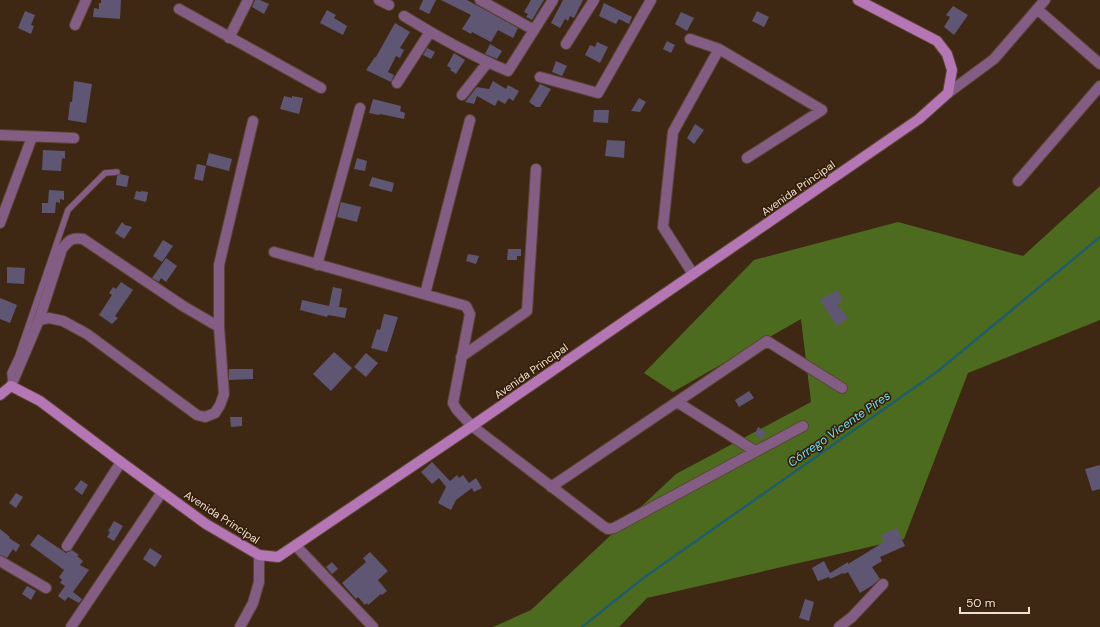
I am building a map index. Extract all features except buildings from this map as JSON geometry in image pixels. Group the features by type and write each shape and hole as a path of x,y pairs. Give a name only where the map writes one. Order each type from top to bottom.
{"street":[{"path":"75,25 86,0"},
{"path":"229,38 248,0"},
{"path":"379,0 389,5"},
{"path":"480,0 534,30"},
{"path":"404,16 430,32 508,71 552,0"},
{"path":"566,44 594,0"},
{"path":"540,77 598,93 650,0"},
{"path":"858,0 937,41 947,54 952,70 948,93"},
{"path":"948,93 994,59 1045,0"},
{"path":"179,9 320,88"},
{"path":"1037,10 1100,64"},
{"path":"397,83 430,32"},
{"path":"690,39 719,49 822,110 747,158"},
{"path":"694,274 663,227 673,132 719,49"},
{"path":"462,95 488,62"},
{"path":"1018,181 1100,86"},
{"name":"Avenida Principal","path":"11,386 40,401 120,462 206,524 259,555 278,557 472,426 919,119 948,93"},
{"path":"317,265 360,108"},
{"path":"425,294 470,120"},
{"path":"39,320 49,318 63,321 87,334 197,415 205,417 215,413 220,406 224,394 219,327 219,265 253,122"},
{"path":"0,136 74,138"},
{"path":"0,223 32,137"},
{"path":"461,358 527,311 536,169"},
{"path":"0,395 11,386 39,320 62,249 67,242 76,238 84,239 182,306 219,327"},
{"path":"274,252 466,306 470,314 453,403 456,410 472,426 608,529 614,528 804,426"},
{"path":"551,487 767,341 842,388"},
{"path":"677,402 755,451"},
{"path":"67,546 120,462"},
{"path":"71,627 162,492"},
{"path":"296,546 373,627"},
{"path":"240,627 253,603 259,582 259,555"},
{"path":"0,561 46,588"},
{"path":"840,627 852,617 883,584"}],"lane":[{"path":"11,386 10,373 18,356 68,210 105,173 117,172"}],"green space":[{"path":"1100,186 1100,320 968,373 904,539 647,598 619,627 493,627 531,610 676,474 811,402 801,319 673,392 644,373 754,260 898,222 1023,256"}],"waterway":[{"name":"Córrego Vicente Pires","path":"582,627 642,579 938,371 1100,237"}]}
